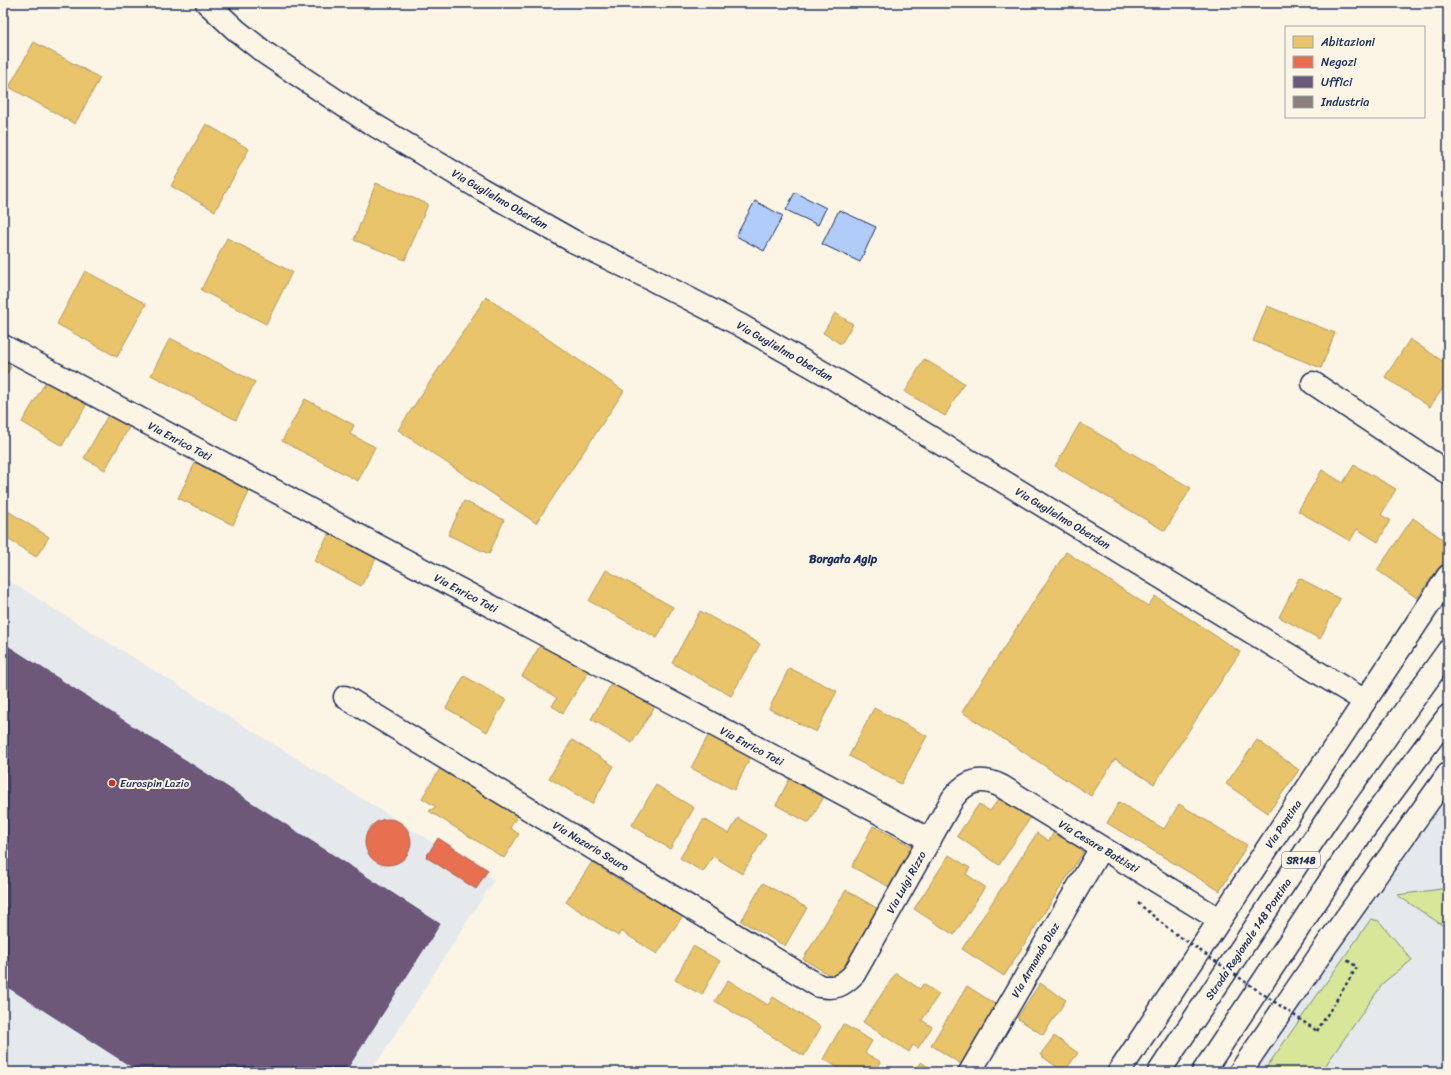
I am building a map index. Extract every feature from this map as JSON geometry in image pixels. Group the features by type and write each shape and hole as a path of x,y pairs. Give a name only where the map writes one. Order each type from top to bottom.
{"main road":[{"name":"Via Guglielmo Oberdan","path":"207,3 236,30 265,53 361,117 481,189 573,241 740,325 836,380 1365,701"},
{"name":"Via Enrico Toti","path":"3,346 930,840"},
{"path":"1313,383 1448,474"},
{"name":"Via Pontina","path":"1118,1072 1448,576"},
{"name":"Strada Regionale 148 Pontina","path":"1159,1072 1328,818 1448,651"},
{"name":"Via Nazario Sauro","path":"345,697 819,986 839,986"},
{"name":"SR148","path":"1203,1072 1363,831 1448,716"},
{"path":"1240,1072 1326,946 1448,774"},
{"name":"Via Luigi Rizzo","path":"839,986 847,982 857,970 958,791 965,784 975,781"},
{"name":"Via Cesare Battisti","path":"975,781 984,781 1001,786 1220,920"},
{"name":"Via Armando Diaz","path":"970,1072 1101,848"}],"path":[{"path":"1138,902 1170,930 1317,1031 1357,967"}],"shaded area":[{"name":"Eurospin Lazio","path":"3,577 494,880 371,1072 3,1072"},
{"path":"1448,751 1448,1072 1227,1072"}],"green space":[{"path":"1448,888 1448,929 1397,895"},
{"path":"1371,919 1379,921 1412,960 1384,982 1321,1072 1263,1072"}],"building: Abitazioni":[{"path":"34,42 100,78 75,124 9,87"},
{"path":"206,124 249,149 215,211 171,186"},
{"path":"376,183 428,204 405,260 354,240"},
{"path":"227,238 292,272 266,324 201,290"},
{"path":"85,271 146,304 117,357 57,324"},
{"path":"486,297 624,391 536,523 398,430"},
{"path":"1267,306 1335,333 1321,368 1253,341"},
{"path":"835,313 853,324 841,344 823,333"},
{"path":"170,338 255,382 236,420 151,375"},
{"path":"1410,339 1448,365 1448,381 1430,407 1385,377"},
{"path":"924,359 964,383 945,416 905,392"},
{"path":"3,363 11,367 3,380"},
{"path":"48,378 88,402 62,446 22,422"},
{"path":"305,399 354,425 350,434 375,447 358,481 282,441"},
{"path":"111,410 132,422 105,470 84,458"},
{"path":"1080,423 1191,488 1165,531 1055,466"},
{"path":"198,457 253,484 233,525 178,498"},
{"path":"1354,465 1396,489 1381,515 1390,520 1378,542 1357,529 1350,541 1298,511 1322,470 1343,483"},
{"path":"464,501 504,520 489,554 448,535"},
{"path":"3,508 49,537 36,557 3,536"},
{"path":"1413,518 1448,543 1448,555 1417,598 1377,570"},
{"path":"331,530 378,555 361,586 314,561"},
{"path":"1066,552 1148,606 1155,596 1240,652 1154,784 1115,759 1091,796 962,712"},
{"path":"606,570 673,607 657,638 589,601"},
{"path":"1299,578 1340,599 1320,639 1279,617"},
{"path":"700,611 760,644 731,696 672,663"},
{"path":"542,642 589,671 563,713 552,706 557,698 522,676"},
{"path":"789,668 837,691 816,732 769,709"},
{"path":"464,676 506,700 487,732 446,708"},
{"path":"613,681 655,706 632,743 591,719"},
{"path":"874,708 927,736 901,784 849,756"},
{"path":"709,734 751,756 734,790 691,768"},
{"path":"572,740 614,766 592,804 549,778"},
{"path":"1257,740 1299,770 1268,813 1226,784"},
{"path":"441,767 518,815 510,828 519,834 504,858 429,811 436,807 422,798"},
{"path":"791,776 825,795 809,823 776,805"},
{"path":"656,785 694,808 670,849 632,825"},
{"path":"1001,796 1031,817 999,865 957,836 979,804 990,811"},
{"path":"1119,802 1164,829 1179,804 1247,845 1220,891 1107,823"},
{"path":"738,818 766,835 742,874 713,856 703,872 680,858 704,819 729,834"},
{"path":"873,826 916,848 895,890 852,867"},
{"path":"1055,830 1085,849 1004,976 962,949 1037,833 1049,841"},
{"path":"949,855 970,868 966,874 985,887 954,935 914,909"},
{"path":"592,862 638,892 641,886 684,914 657,954 621,931 618,936 566,902"},
{"path":"763,883 807,908 785,946 741,921"},
{"path":"846,890 880,910 841,982 803,959"},
{"path":"693,946 720,961 702,995 675,980"},
{"path":"896,973 920,989 923,984 939,994 922,1020 932,1027 918,1048 913,1045 909,1052 863,1022"},
{"path":"728,980 768,1005 773,997 821,1027 804,1056 715,1001"},
{"path":"1040,983 1066,1000 1043,1035 1017,1018"},
{"path":"967,986 1000,1007 964,1066 931,1045"},
{"path":"843,1024 872,1041 865,1053 881,1062 875,1072 846,1072 823,1059"},
{"path":"1054,1036 1078,1053 1064,1072 1040,1055"},
{"path":"921,1062 936,1072 915,1072"}],"building: Negozi":[{"path":"388,819 401,823 407,829 411,842 407,855 401,861 388,865 375,861 369,855 365,842 369,829 375,823"},
{"path":"438,838 488,870 476,889 426,857"}],"building: Uffici":[{"name":"Eurospin Lazio","path":"3,643 440,924 345,1072 140,1072 3,984"}],"building: Industria":[{"path":"1448,1062 1448,1072 1442,1072"}],"building: Altro":[{"path":"795,192 826,208 818,225 786,210"},
{"path":"755,201 783,216 764,251 736,236"},
{"path":"839,210 876,227 860,262 822,244"}],"place":[{"name":"Eurospin Lazio","path":"112,783"}],"district":[{"name":"Borgata Agip","path":"843,559"}]}
